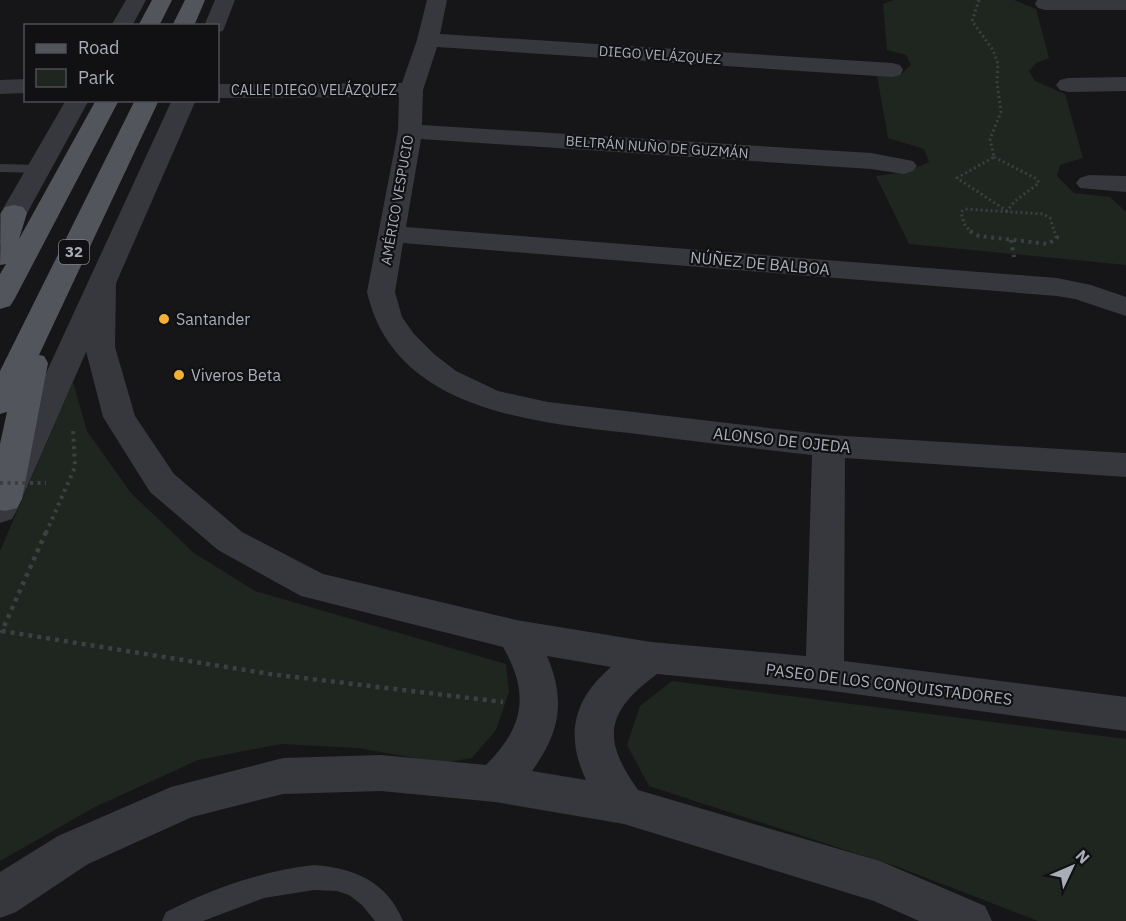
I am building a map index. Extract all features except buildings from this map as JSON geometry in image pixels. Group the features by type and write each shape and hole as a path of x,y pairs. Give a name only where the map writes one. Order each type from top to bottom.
{"main road":[{"path":"149,24 162,0"},
{"path":"184,24 195,0"},
{"name":"32","path":"0,300 107,102"},
{"name":"32","path":"0,403 43,319 146,102"},
{"path":"0,257 14,213"},
{"path":"2,498 43,319"}],"street":[{"path":"122,24 136,0"},
{"path":"216,24 225,0"},
{"name":"AMÉRICO VESPUCIO","path":"437,0 428,40 411,90 410,130 381,292 387,317 403,341 445,378"},
{"path":"1045,4 1126,3"},
{"name":"DIEGO VELÁZQUEZ","path":"428,40 892,70"},
{"path":"1068,85 1126,84"},
{"path":"0,87 24,86"},
{"name":"CALLE DIEGO VELÁZQUEZ","path":"219,91 411,90"},
{"path":"0,237 77,102"},
{"path":"2,498 183,102"},
{"name":"BELTRÁN NUÑO DE GUZMÁN","path":"410,130 859,160 904,166"},
{"path":"1089,183 1126,184"},
{"name":"NÚÑEZ DE BALBOA","path":"390,234 1057,287 1081,291 1126,307"},
{"name":"PASEO DE LOS CONQUISTADORES","path":"102,282 100,347 119,417 162,483 230,541 314,586 516,634 651,658 825,674 1126,714"},
{"name":"ALONSO DE OJEDA","path":"445,378 489,399 548,413 829,447 1126,465"},
{"path":"825,674 829,447"},
{"path":"495,784 512,768 528,747 536,728 540,707 536,668 516,634"},
{"path":"624,805 601,768 595,744 595,720 603,699 618,682 651,658"},
{"path":"0,897 73,850 186,800 283,776 381,773 495,784 624,805 880,882 969,921"},
{"path":"880,882 917,921"}],"lane":[{"path":"0,168 39,169"},
{"path":"189,918 269,884 302,878 332,879 355,884 380,905 390,921"}],"path":[{"path":"979,0 972,21 977,32 989,44 998,62 997,84 1003,115 990,139 994,157"},
{"path":"994,157 1037,179 1039,183 1015,201 1007,211"},
{"path":"994,157 957,178 1007,211 1043,214 1050,218 1057,238 1048,244 1011,240 979,236 964,227 962,212 965,209 1007,211"},
{"path":"72,422 75,467 2,631 270,674 439,692 540,707"},
{"path":"2,498 46,483"}],"green space":[{"path":"894,0 1014,0 1036,9 1049,58 1036,63 1029,71 1035,81 1065,94 1083,158 1060,165 1057,176 1074,193 1110,197 1126,212 1126,265 909,244 876,176 907,172 929,162 924,149 888,138 877,76 902,73 911,65 906,55 887,50 883,4"},
{"path":"73,382 87,431 131,493 194,553 255,591 506,664 509,692 496,730 472,758 443,763 358,748 281,744 198,760 95,807 0,861 0,551"},
{"path":"672,681 1126,739 1126,921 1038,921 898,867 649,786 627,745 640,706"}],"place":[{"name":"Santander","path":"164,319"},
{"name":"Viveros Beta","path":"179,375"}]}
